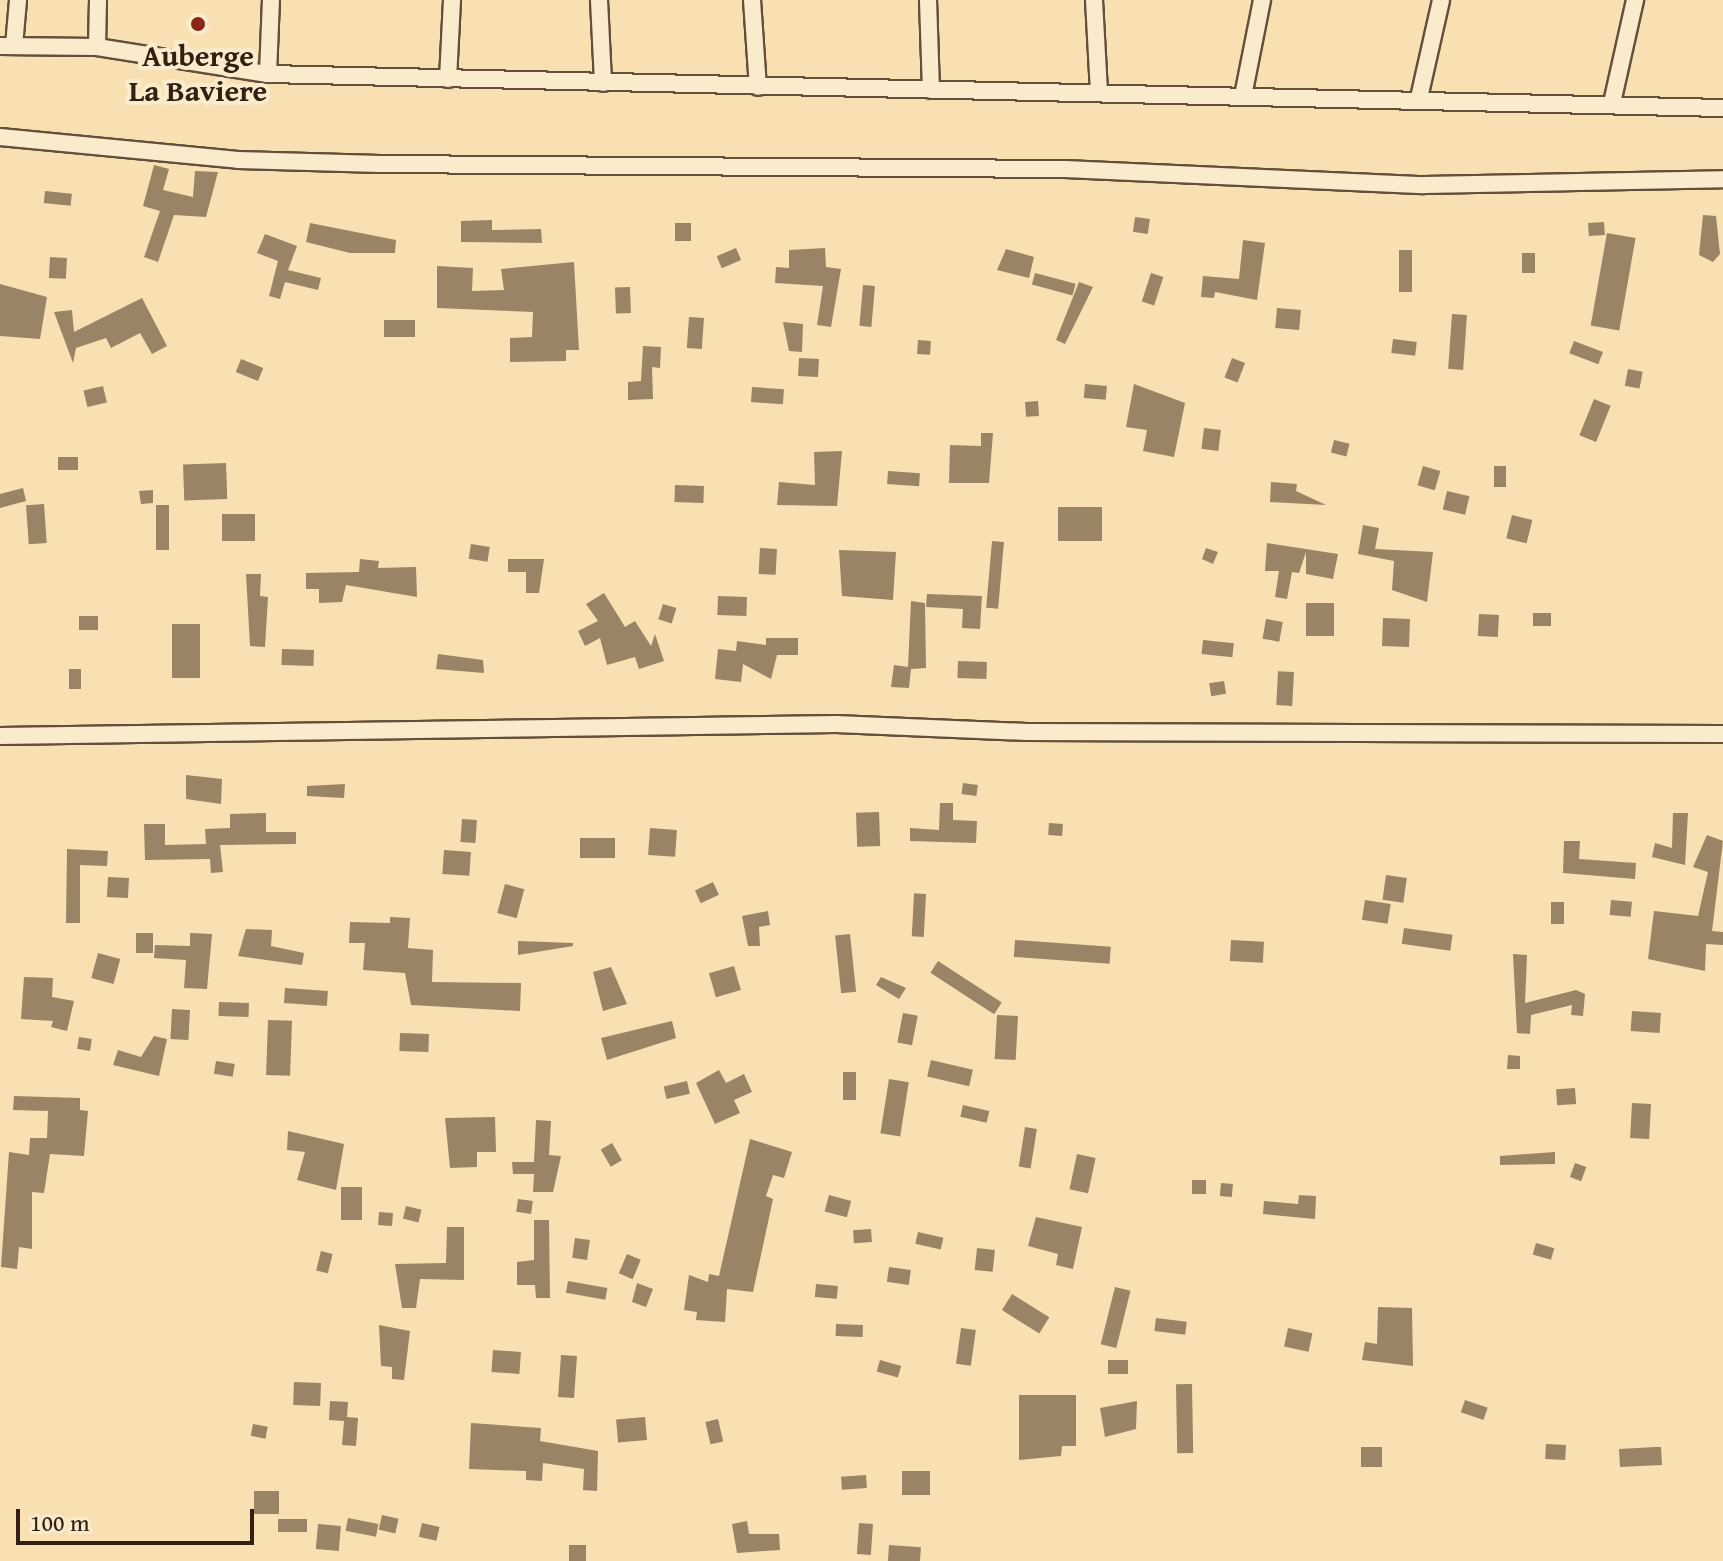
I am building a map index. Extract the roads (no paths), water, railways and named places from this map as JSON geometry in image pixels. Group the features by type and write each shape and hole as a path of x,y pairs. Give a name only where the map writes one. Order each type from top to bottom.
{"street":[{"path":"18,0 7,46 97,47 268,74 758,87 1419,98 1723,108"},
{"path":"97,47 98,0"},
{"path":"268,74 271,0"},
{"path":"448,79 452,0"},
{"path":"599,0 603,83"},
{"path":"752,0 758,87"},
{"path":"928,0 931,90"},
{"path":"1094,0 1099,93"},
{"path":"1243,96 1262,0"},
{"path":"1419,98 1441,0"},
{"path":"1612,103 1635,0"},
{"path":"0,137 238,160 380,164 1065,169 1484,186 1723,179"},
{"path":"0,736 836,724 1027,732 1723,734"}],"place":[{"name":"Auberge La Baviere","path":"198,24"}]}
